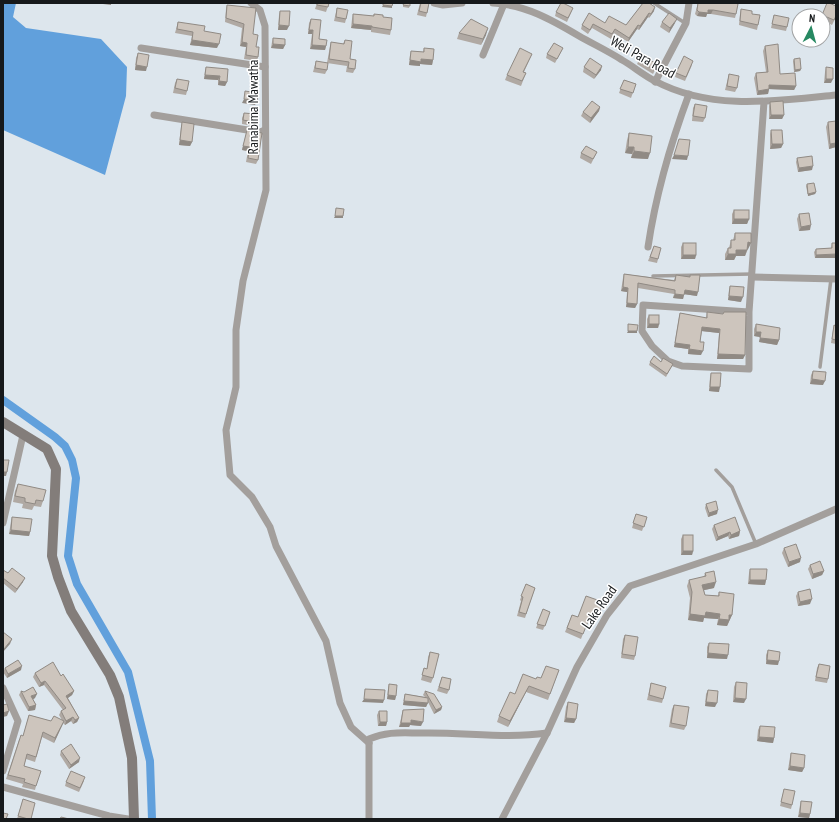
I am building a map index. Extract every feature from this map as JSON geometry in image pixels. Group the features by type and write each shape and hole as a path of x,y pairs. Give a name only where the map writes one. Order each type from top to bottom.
{"main road":[{"path":"3,422 47,449 56,469 52,556 71,611 110,675 119,697 132,758 134,819"}],"street":[{"path":"244,3 254,3"},
{"name":"Ranabima Mawatha","path":"254,3 264,18 266,190 243,281 236,330 236,387 226,430 230,475 252,497 270,527 276,546 326,641 340,703 352,727 369,743"},
{"path":"434,3 443,5 462,3"},
{"name":"Weli Para Road","path":"493,3 521,7 550,18 622,60 655,82 689,94 730,102 764,102 836,95"},
{"path":"655,82 686,23 690,3"},
{"path":"483,55 504,4"},
{"path":"141,48 265,67"},
{"path":"648,246 654,206 670,147 689,94"},
{"path":"749,312 643,305 642,331 652,346 668,361 682,366 749,369 749,312 764,102"},
{"path":"154,115 260,132 265,130"},
{"path":"752,276 834,279"},
{"path":"3,523 5,506 23,435"},
{"name":"Lake Road","path":"502,819 547,733 577,667 607,615 630,586 756,544 836,509"},
{"path":"3,688 18,721 3,771"},
{"path":"369,819 368,739 384,733 451,732 521,737 547,733"},
{"path":"3,787 109,816 128,819"}],"lane":[{"path":"654,3 686,23"},
{"path":"653,276 752,276"},
{"path":"820,367 834,279"},
{"path":"716,470 732,487 756,544"}],"water":[{"path":"3,3 16,3 13,17 26,28 101,39 127,67 126,96 105,175 3,130"}],"building":[{"path":"317,3 329,3 328,7 317,5"},
{"path":"383,3 393,3 392,6 383,5"},
{"path":"404,3 410,3 410,6 403,5"},
{"path":"421,3 429,3 427,13 419,11"},
{"path":"561,3 573,8 568,18 556,12"},
{"path":"643,3 649,3 655,7 640,26 638,25 629,38 615,29 612,34 593,24 590,30 582,25 589,13 605,23 609,16 626,25"},
{"path":"698,3 738,4 736,14 713,10 708,10 708,13 699,12 697,10"},
{"path":"827,3 836,6 836,16 834,20 831,19 831,8 825,8"},
{"path":"227,5 256,8 253,34 258,35 256,47 259,47 258,57 246,55 247,43 242,42 244,24 226,18"},
{"path":"337,8 348,10 346,19 336,17"},
{"path":"741,9 752,11 752,14 760,15 758,25 740,21"},
{"path":"280,11 290,11 289,26 279,25"},
{"path":"669,13 677,19 670,28 662,22"},
{"path":"353,14 374,16 374,14 392,18 391,30 353,24"},
{"path":"774,15 789,18 787,27 772,24"},
{"path":"311,19 321,20 319,39 327,40 326,46 312,45 313,30 309,30"},
{"path":"471,19 488,28 483,39 459,33"},
{"path":"178,22 205,26 204,31 221,34 219,44 192,40 193,32 177,29"},
{"path":"273,38 285,39 285,45 273,44"},
{"path":"345,40 352,41 350,59 356,60 355,69 348,68 349,62 329,59 331,42 344,44"},
{"path":"554,43 563,48 557,59 547,54"},
{"path":"778,44 780,74 795,73 796,86 769,85 769,89 758,91 756,73 768,72 765,46"},
{"path":"424,48 434,49 433,60 421,59 421,62 410,60 411,51 424,52"},
{"path":"520,48 532,54 523,72 526,73 522,81 507,75"},
{"path":"138,53 149,55 147,67 136,65"},
{"path":"641,55 657,64 654,70 639,60"},
{"path":"684,56 693,61 686,77 676,73"},
{"path":"590,58 602,66 596,75 584,67"},
{"path":"800,58 801,69 795,70 794,59"},
{"path":"316,61 328,63 327,70 315,68"},
{"path":"206,67 228,69 227,82 219,81 220,76 205,75"},
{"path":"826,67 833,68 833,79 826,79"},
{"path":"729,74 739,76 737,88 727,86"},
{"path":"177,79 189,81 187,91 175,88"},
{"path":"624,80 636,84 633,93 620,89"},
{"path":"245,91 258,93 257,101 244,99"},
{"path":"592,101 600,107 591,118 583,112"},
{"path":"783,101 784,115 771,115 770,102"},
{"path":"695,104 707,106 705,118 693,116"},
{"path":"244,113 255,114 254,122 243,120"},
{"path":"836,121 836,143 830,144 828,122"},
{"path":"182,122 194,124 192,142 180,140"},
{"path":"247,130 262,133 258,160 248,158 250,147 243,146"},
{"path":"771,130 782,130 783,144 772,144"},
{"path":"629,133 652,136 650,153 634,151 634,147 628,147"},
{"path":"679,139 690,140 688,156 674,155"},
{"path":"586,146 597,152 593,159 581,153"},
{"path":"812,156 813,166 799,168 797,158"},
{"path":"814,183 816,192 808,194 807,184"},
{"path":"336,208 344,209 343,216 335,216"},
{"path":"734,210 749,210 749,219 734,219"},
{"path":"809,213 811,225 801,227 799,214"},
{"path":"735,233 751,233 751,243 748,242 747,250 736,250 736,254 728,254 728,248 731,248 731,240 735,240"},
{"path":"683,243 696,243 696,255 683,255"},
{"path":"832,243 836,243 836,254 816,255 816,249 832,248"},
{"path":"654,246 661,248 658,259 650,257"},
{"path":"624,274 675,281 676,275 690,277 690,275 700,275 698,292 685,290 684,295 675,294 675,290 638,283 637,304 627,303 628,288 623,287"},
{"path":"730,286 744,287 743,297 729,296"},
{"path":"707,312 723,314 724,312 746,312 745,355 718,354 720,329 702,327 700,342 704,342 703,351 689,349 690,345 675,343 680,313 707,318"},
{"path":"649,315 659,315 659,324 649,324"},
{"path":"628,324 638,325 637,331 628,331"},
{"path":"756,324 780,328 779,340 760,338 761,332 756,332"},
{"path":"834,325 836,326 836,340 832,339"},
{"path":"654,356 661,362 663,358 673,364 667,374 650,362"},
{"path":"813,371 826,372 825,381 812,379"},
{"path":"711,373 721,373 720,387 710,387"},
{"path":"3,460 9,460 7,472 3,472"},
{"path":"18,484 46,490 43,501 36,500 35,504 25,502 25,498 15,496"},
{"path":"716,501 718,510 709,513 706,504"},
{"path":"636,514 647,517 644,527 633,523"},
{"path":"12,517 32,519 30,532 11,530"},
{"path":"735,517 740,531 731,535 730,532 718,537 714,525"},
{"path":"683,535 693,535 693,551 683,551"},
{"path":"796,544 801,558 789,562 784,548"},
{"path":"820,561 824,571 813,574 810,565"},
{"path":"12,568 25,578 17,589 3,578 3,570 8,573"},
{"path":"750,569 767,569 766,580 750,580"},
{"path":"714,571 716,582 702,585 705,595 719,596 719,592 734,594 732,615 729,615 729,620 719,619 720,614 706,612 705,616 690,614 692,592 689,580 706,576 705,573"},
{"path":"526,584 535,588 526,614 519,612 523,597 521,596"},
{"path":"810,589 812,599 800,602 798,592"},
{"path":"586,596 603,602 598,616 591,614 583,634 567,628 572,615 578,617"},
{"path":"543,609 550,612 545,626 537,624"},
{"path":"3,632 12,639 4,649 3,649"},
{"path":"625,635 638,637 635,656 622,654"},
{"path":"709,643 729,644 728,655 708,653"},
{"path":"768,650 780,652 779,661 767,660"},
{"path":"430,652 439,654 433,678 422,675 424,668 427,669"},
{"path":"18,660 22,666 8,674 5,668"},
{"path":"53,662 61,676 63,674 74,691 66,696 79,718 75,720 73,717 66,721 61,711 66,708 45,681 41,683 35,673"},
{"path":"819,664 830,666 828,679 816,677"},
{"path":"546,666 559,670 550,694 529,686 510,721 499,716 510,692 515,694 523,674 536,679 537,677 541,678"},
{"path":"442,677 451,679 449,690 439,687"},
{"path":"736,682 747,683 746,699 735,698"},
{"path":"651,683 666,687 663,699 649,695"},
{"path":"389,684 397,685 396,696 388,695"},
{"path":"33,687 37,694 31,696 36,705 29,707 21,691 24,692"},
{"path":"365,689 385,690 384,700 364,699"},
{"path":"708,690 718,691 717,703 706,702"},
{"path":"425,691 434,694 442,707 436,710"},
{"path":"405,694 428,698 428,703 404,701"},
{"path":"568,702 578,704 576,719 566,718"},
{"path":"7,704 9,711 3,713 3,705"},
{"path":"674,705 689,707 686,726 671,723"},
{"path":"424,709 423,722 411,720 411,723 401,723 403,710"},
{"path":"379,711 387,711 387,722 380,722"},
{"path":"29,715 51,721 54,716 64,721 55,738 43,732 36,757 27,754 24,766 41,771 36,786 24,782 25,779 8,775 21,735 23,736"},
{"path":"760,726 775,727 774,738 759,737"},
{"path":"71,744 80,758 71,765 61,751"},
{"path":"791,753 805,755 804,768 790,766"},
{"path":"71,771 85,777 80,788 66,782"},
{"path":"784,789 795,791 792,805 781,802"},
{"path":"23,799 35,803 31,819 18,816"},
{"path":"801,801 812,802 810,814 800,813"},
{"path":"3,813 8,814 6,819 3,819"}],"waterway":[{"path":"3,400 55,437 65,446 72,460 76,478 68,556 77,584 128,672 150,761 152,819"}]}
